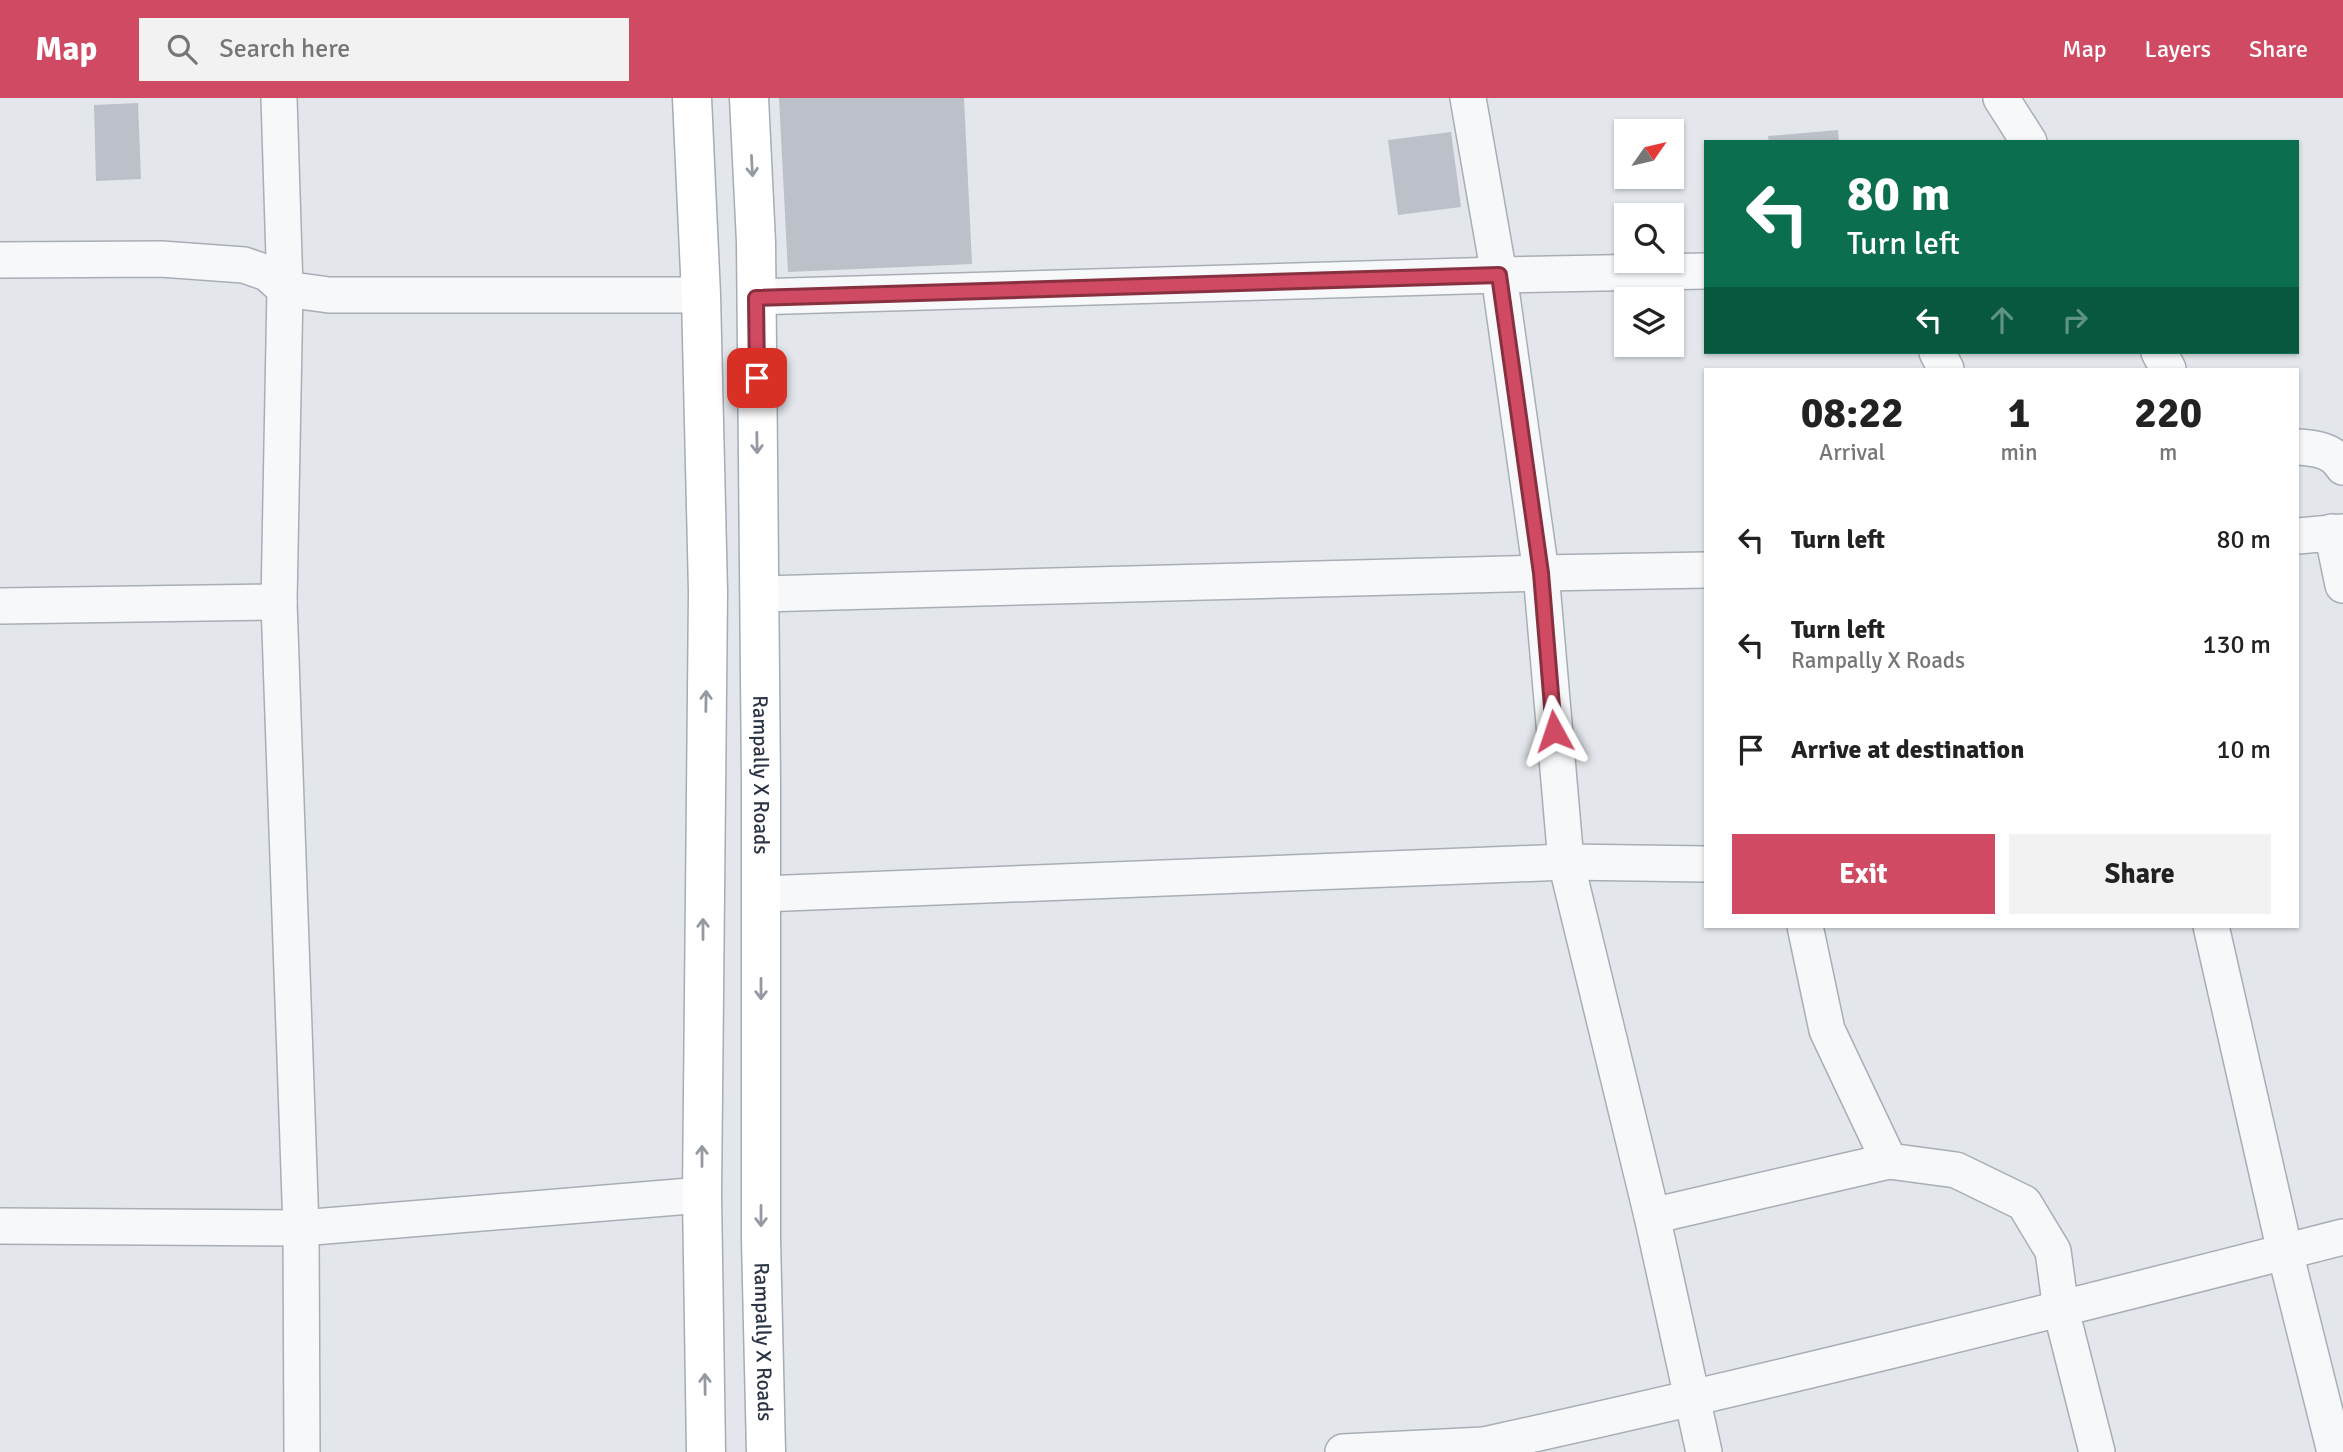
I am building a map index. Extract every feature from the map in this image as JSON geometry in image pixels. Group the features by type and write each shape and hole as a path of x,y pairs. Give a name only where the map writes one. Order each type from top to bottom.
{"main road":[{"path":"692,98 701,295 708,592 702,1195 706,1452"},
{"name":"Rampally X Roads","path":"749,98 756,242 761,1240 766,1452"}],"street":[{"path":"279,98 285,289 279,602 301,1228 302,1452"},
{"path":"1468,98 1499,275 1541,573 1566,862 1652,1216 1704,1452"},
{"path":"2001,98 2028,140"},
{"path":"0,260 161,259 244,265 267,273 285,289 329,295 701,295"},
{"path":"756,298 1704,271"},
{"path":"2299,447 2321,449 2340,461 2343,467"},
{"path":"2299,536 2338,532 2343,585"},
{"path":"759,594 1704,570"},
{"path":"0,606 279,602"},
{"path":"761,894 1566,862 1704,864"},
{"path":"1805,928 1827,1030 1889,1161"},
{"path":"2211,928 2285,1252 2335,1452"},
{"path":"1652,1216 1889,1161 1956,1170 2024,1203 2053,1251 2061,1310 2097,1452"},
{"path":"0,1226 301,1228 702,1195"},
{"path":"1343,1452 1485,1448 2061,1310 2343,1237"}],"building":[{"path":"779,98 964,98 972,264 788,272"},
{"path":"138,103 141,179 96,181 94,105"},
{"path":"1838,130 1839,140 1769,140 1768,136"},
{"path":"1451,132 1461,207 1398,215 1388,140"}],"route":[{"path":"757,378 756,298 1499,275 1541,573 1554,731"}]}
